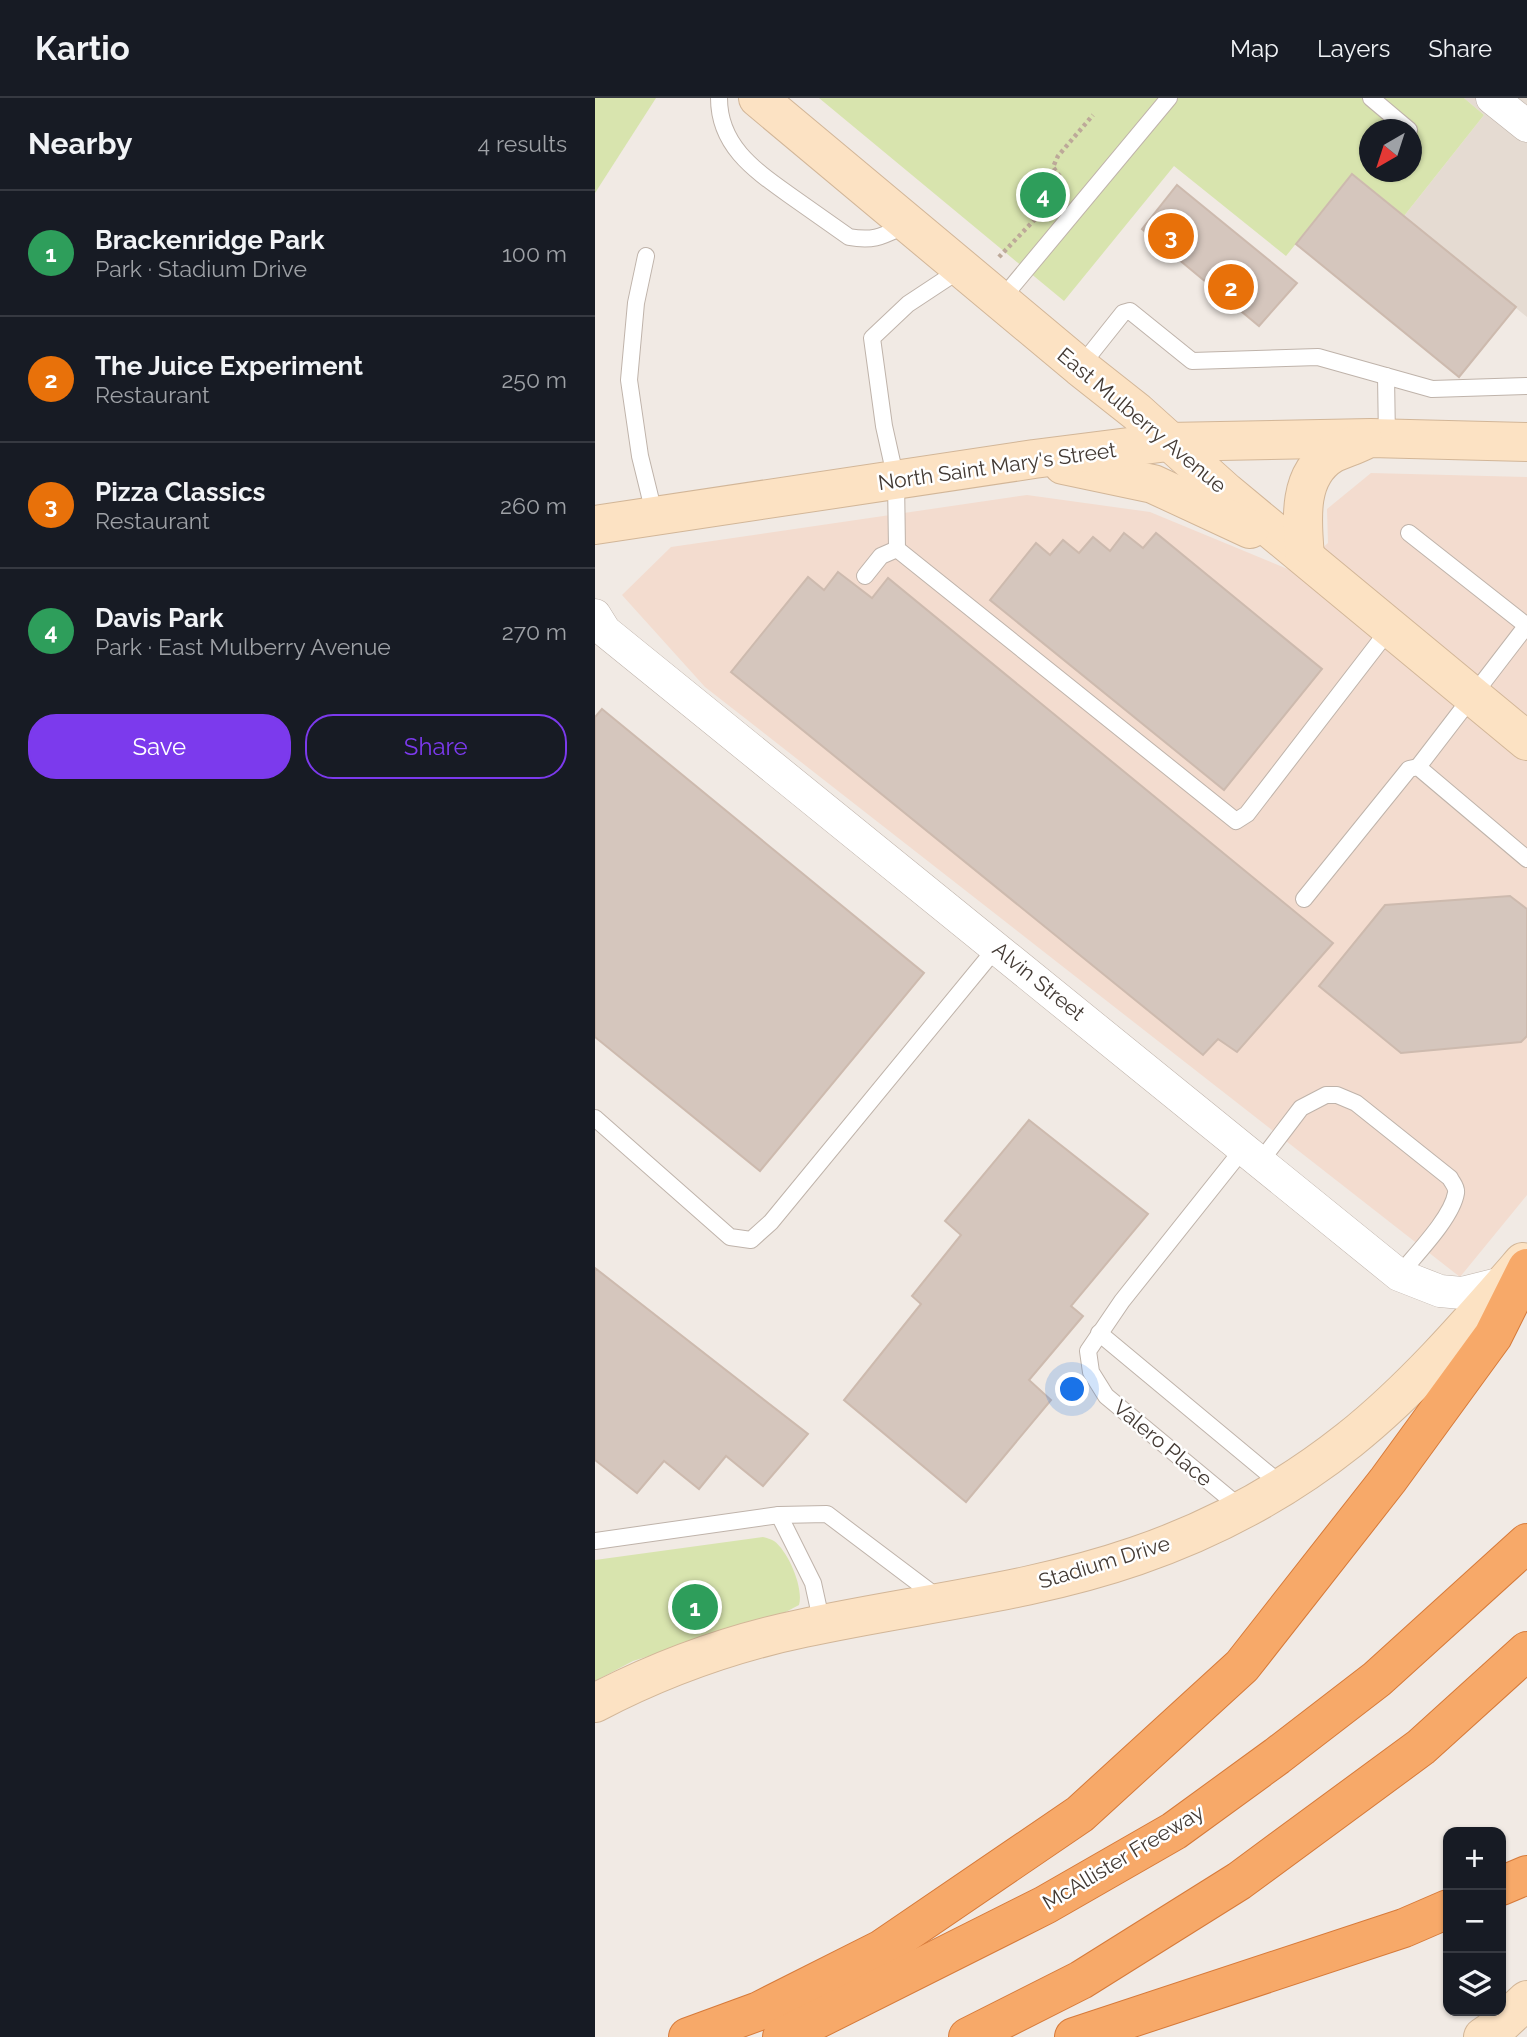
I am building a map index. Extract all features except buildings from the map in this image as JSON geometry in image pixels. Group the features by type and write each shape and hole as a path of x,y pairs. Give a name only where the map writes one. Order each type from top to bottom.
{"highway":[{"path":"688,2037 759,2011 882,1948 1080,1814 1242,1665 1388,1480 1493,1336 1520,1269"},
{"name":"McAllister Freeway","path":"782,2037 1045,1905 1174,1831 1377,1679 1527,1543"},
{"path":"968,2037 1081,1980 1239,1881 1421,1747 1527,1651"},
{"path":"1506,1884 1527,1875"},
{"path":"1073,2037 1404,1928 1443,1911"}],"street":[{"name":"East Mulberry Avenue","path":"758,98 908,224 977,265 1000,301 1137,412 1168,442 1527,741"},
{"path":"1492,98 1527,126"},
{"path":"1305,556 1301,513 1307,486 1318,466 1331,455 1379,438"},
{"name":"North Saint Mary's Street","path":"595,525 1034,459 1168,442 1379,438 1527,442"},
{"path":"1034,459 1153,484 1305,556"},
{"name":"Alvin Street","path":"598,630 996,947 1399,1275 1440,1292 1462,1293 1520,1269"},
{"name":"Stadium Drive","path":"595,1703 627,1686 712,1654 822,1624 1061,1577 1135,1557 1192,1534 1283,1486 1349,1440 1407,1389 1520,1269"},
{"path":"1483,2037 1527,2000"}],"lane":[{"path":"719,98 722,126 730,143 750,167 849,237 867,241 908,224"},
{"path":"1000,301 1169,98"},
{"path":"1371,98 1396,119"},
{"path":"646,256 636,303 629,380 640,456 655,517"},
{"path":"897,549 896,480 884,426 873,338 908,304 977,265"},
{"path":"1080,368 1123,313 1130,311 1192,361 1318,357 1432,389 1527,386"},
{"path":"1379,438 1386,376"},
{"path":"1304,899 1409,769 1418,767 1527,625 1409,533"},
{"path":"865,576 881,556 897,549"},
{"path":"897,549 1236,821 1247,814 1391,627"},
{"path":"1418,767 1527,859"},
{"path":"595,1118 730,1237 751,1240 771,1222 996,947"},
{"name":"Valero Place","path":"1242,1509 1106,1396 1091,1372 1088,1351 1099,1333 1122,1301 1251,1155 1301,1108 1327,1095 1337,1095 1356,1103 1450,1178 1457,1189 1446,1215 1399,1275"},
{"name":"Valero Place","path":"1099,1333 1283,1486"},
{"path":"596,1540 779,1515 827,1514 943,1602"},
{"path":"779,1515 813,1583 822,1624"}],"path":[{"path":"1054,198 1063,189 1061,178 1053,167 1058,156 1093,115"},
{"path":"977,265 1046,207"}],"shaded area":[{"path":"1464,98 1527,98 1527,317 1404,216 1484,115"},
{"path":"1371,473 1527,477 1527,1195 1460,1277 705,687 622,595 671,547 1027,495 1150,512 1295,572 1328,543 1327,509"}],"green space":[{"path":"595,98 656,98 595,193"},
{"path":"819,98 1464,98 1484,115 1404,216 1362,182 1422,182 1422,119 1359,119 1359,180 1352,174 1286,256 1174,166 1064,301"},
{"path":"763,1537 774,1541 785,1553 797,1580 799,1605 780,1615 633,1661 595,1681 595,1560"}],"place":[{"name":"Davis Park","path":"1043,195"},
{"name":"Pizza Classics","path":"1171,236"},
{"name":"The Juice Experiment","path":"1231,287"},
{"name":"Brackenridge Park","path":"695,1607"}]}
